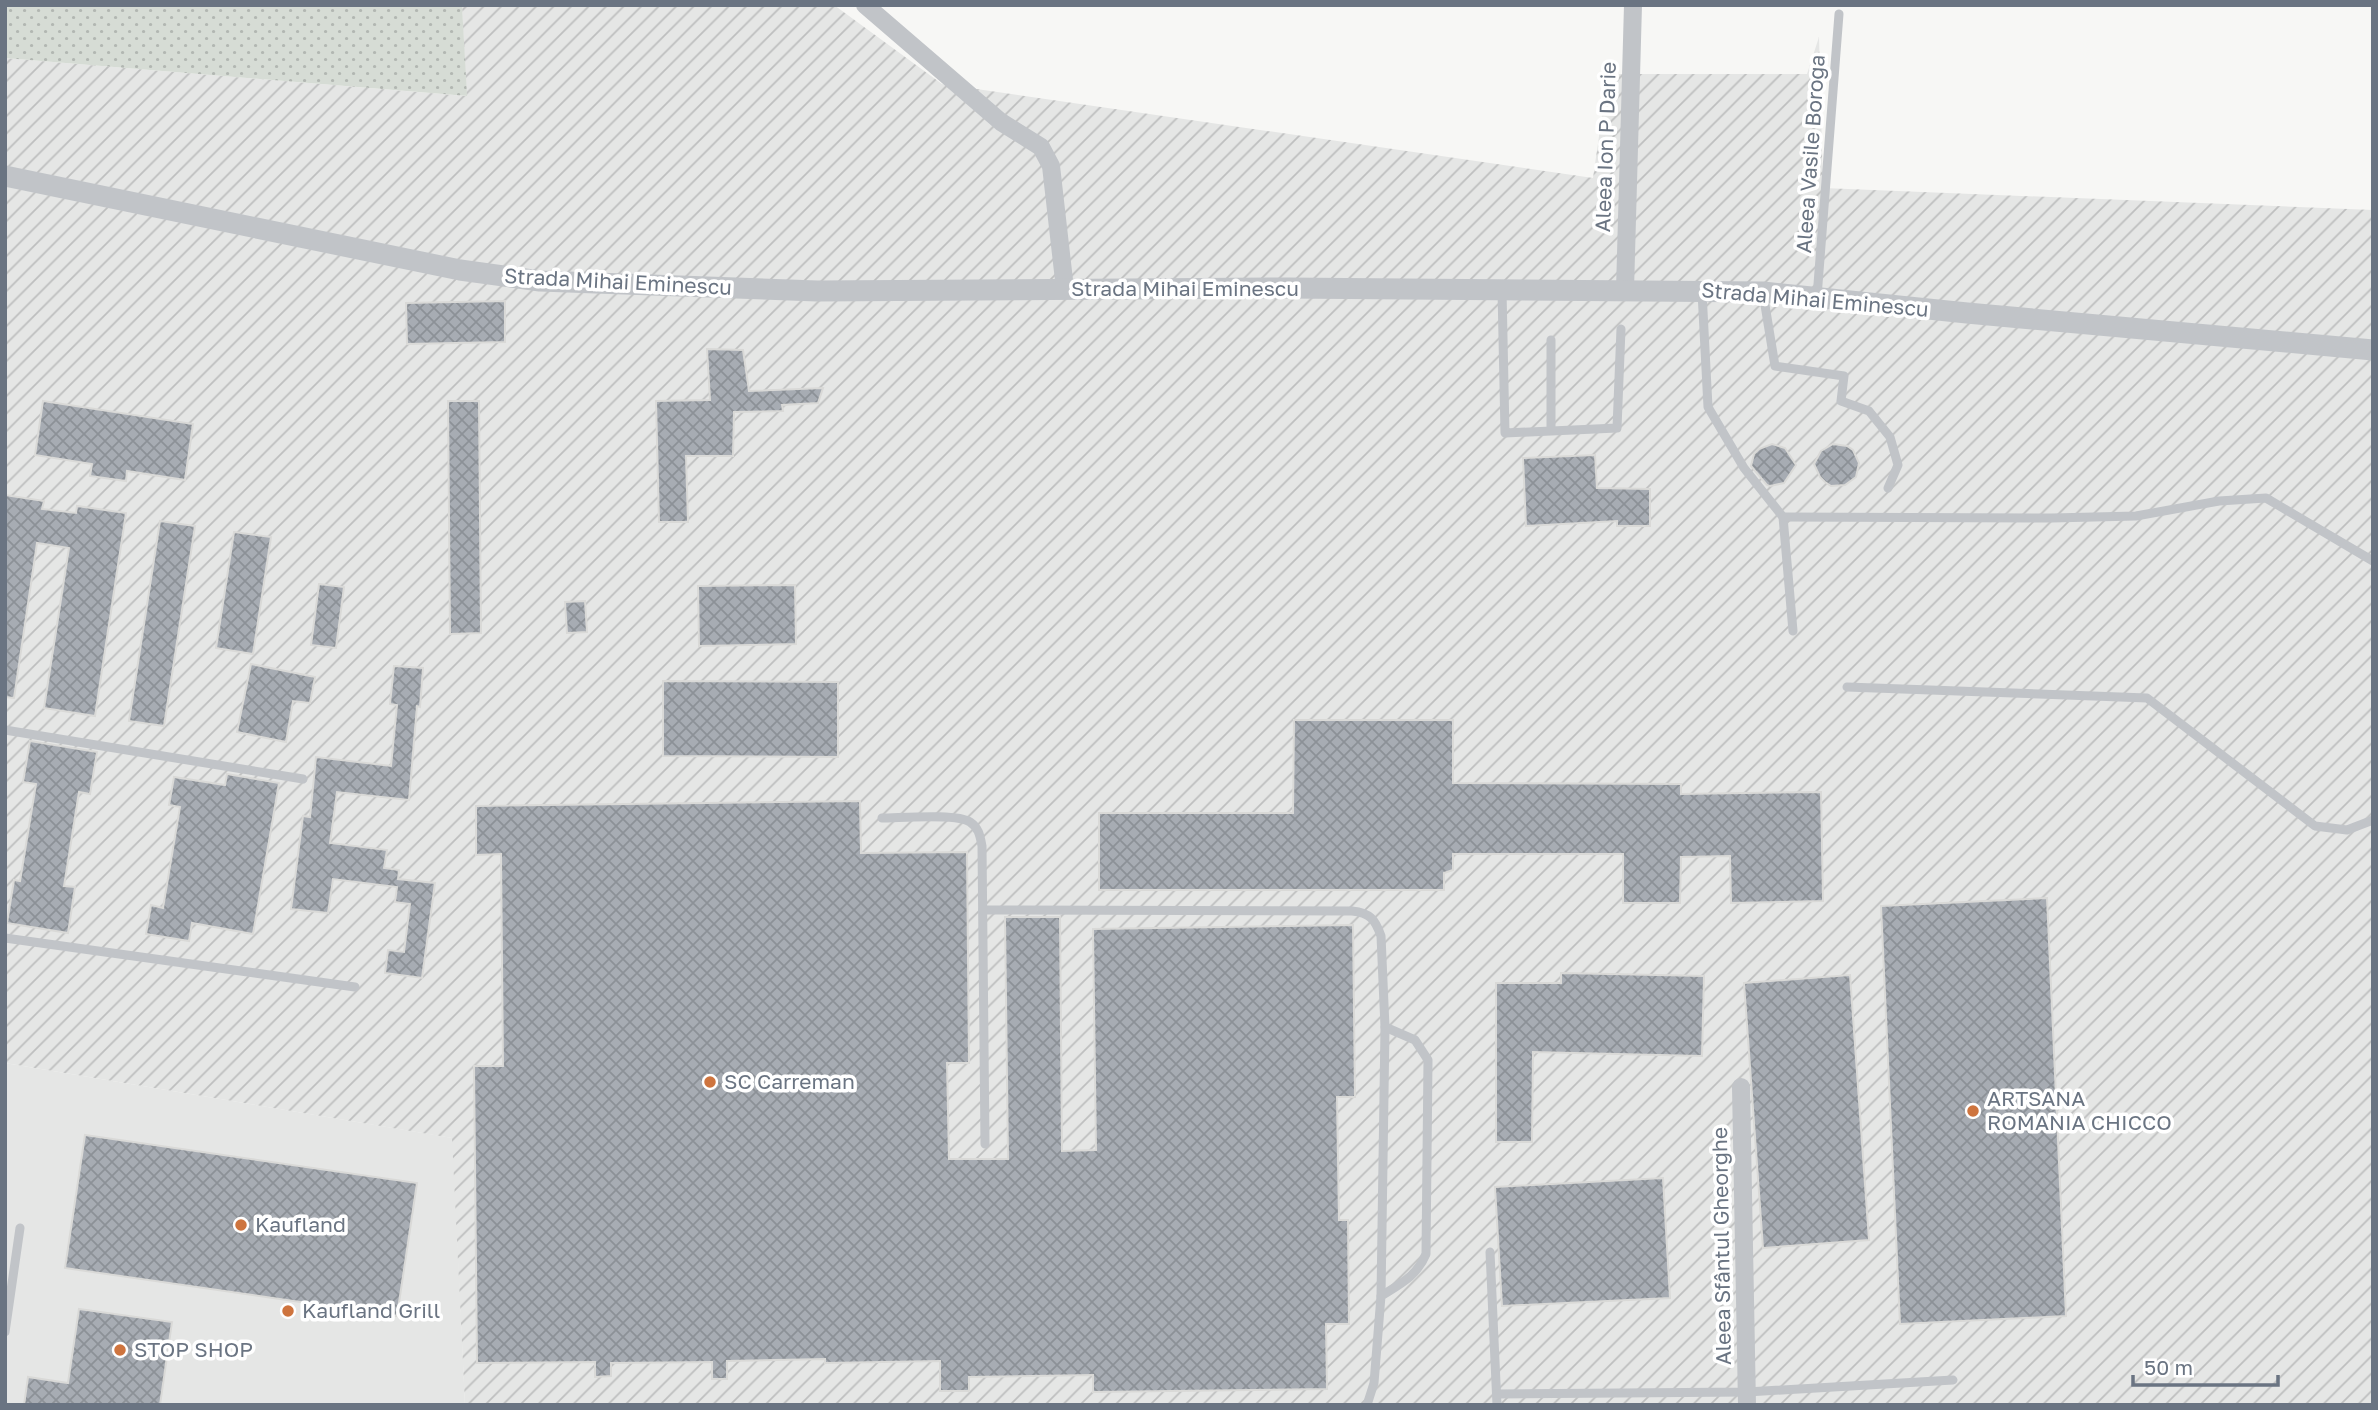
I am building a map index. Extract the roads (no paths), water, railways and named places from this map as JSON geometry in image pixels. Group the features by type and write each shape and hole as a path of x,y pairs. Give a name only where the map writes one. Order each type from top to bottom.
{"street":[{"path":"865,5 1001,122 1041,147 1051,166 1065,289"},
{"name":"Aleea Ion P Darie","path":"1625,290 1633,5"},
{"name":"Strada Mihai Eminescu","path":"5,176 460,270 516,279 817,291 1502,289 1763,292 2373,350"},
{"name":"Aleea Sfântul Gheorghe","path":"1741,1087 1747,1399"}],"lane":[{"name":"Aleea Vasile Boroga","path":"1817,297 1839,14"},
{"path":"1502,289 1505,433 1617,428 1621,329"},
{"path":"1702,290 1708,407 1744,468 1783,517 1793,631"},
{"path":"1763,292 1775,366 1844,376 1841,401 1869,411 1890,438 1898,465 1888,488"},
{"path":"1551,340 1551,430"},
{"path":"1783,517 2136,516 2219,501 2266,498 2373,561"},
{"path":"1847,687 2147,698 2315,825 2347,830 2373,820"},
{"path":"5,730 303,779"},
{"path":"882,818 951,817 969,821 979,831 982,846 985,1144"},
{"path":"983,910 1365,913 1376,924 1381,936 1385,1027 1381,1296 1374,1383 1367,1405"},
{"path":"5,938 355,987"},
{"path":"1381,1296 1411,1277 1420,1268 1426,1254 1427,1060 1415,1040 1385,1027"},
{"path":"5,1332 20,1228"},
{"path":"1490,1252 1497,1400 1747,1399 1952,1380"}],"place":[{"name":"SC Carreman","path":"710,1082"},
{"name":"ARTSANA ROMANIA CHICCO","path":"1973,1111"},
{"name":"Kaufland","path":"241,1225"},
{"name":"Kaufland Grill","path":"288,1311"},
{"name":"STOP SHOP","path":"120,1350"}]}
